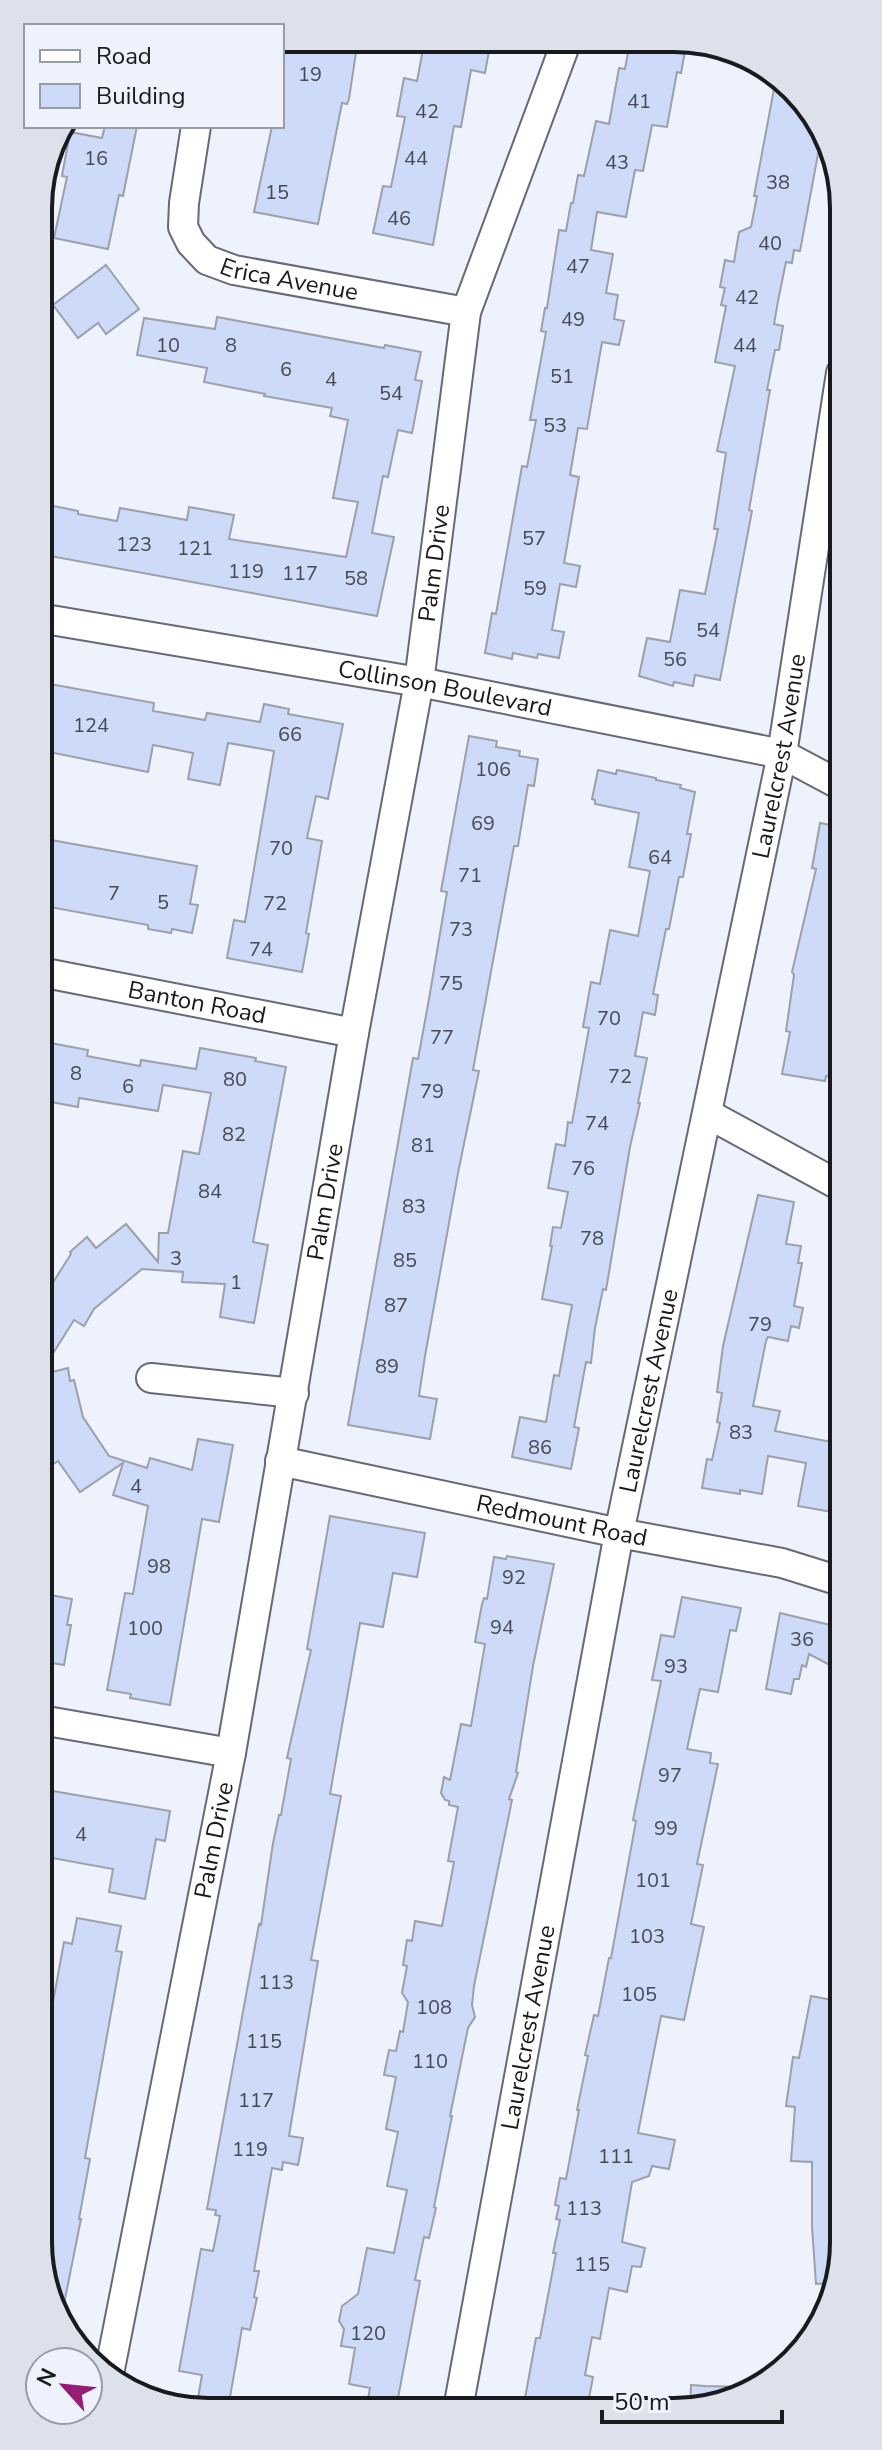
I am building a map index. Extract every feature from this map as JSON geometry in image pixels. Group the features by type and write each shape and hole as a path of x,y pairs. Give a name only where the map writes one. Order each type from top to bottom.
{"street":[{"name":"Palm Drive","path":"111,2364 231,1753 354,1033 419,682 466,312 563,52"},
{"name":"Erica Avenue","path":"196,128 183,227 191,243 207,260 234,270 466,312"},
{"name":"Laurelcrest Avenue","path":"460,2398 619,1533 782,754 830,458"},
{"name":"Collinson Boulevard","path":"52,620 419,682 782,754 830,780"},
{"name":"Banton Road","path":"52,974 354,1033"},
{"path":"708,1114 830,1180"},
{"path":"151,1378 294,1393"},
{"name":"Redmount Road","path":"280,1461 619,1533 782,1563 830,1576"},
{"path":"52,1722 231,1753"}],"building":[{"path":"285,52 356,52 349,99 347,104 342,103 318,224 254,212 272,128 284,128"},
{"path":"423,52 489,52 485,73 471,70 461,127 454,126 433,245 373,233 383,186 391,187 405,117 397,116 404,78 417,81"},
{"path":"628,52 685,53 681,73 677,72 667,127 652,125 643,171 635,170 626,217 597,212 591,250 613,254 606,293 618,295 614,319 624,321 619,345 602,342 587,429 578,428 570,475 579,477 564,563 580,566 576,587 560,584 552,630 564,632 559,658 513,653 512,659 485,653 492,613 496,614 522,466 527,467 536,420 530,420 546,332 541,331 559,230 566,231 578,175 584,176 596,121 609,124 619,68 625,69"},
{"path":"774,89 798,113 819,150 800,251 794,250 792,263 786,262 778,301 774,324 783,326 767,390 770,390 749,510 752,511 720,680 695,675 693,686 674,682 673,686 639,676 647,638 670,642 680,590 705,594 718,529 714,529 726,453 717,451 735,366 715,362 726,306 721,305 725,288 720,287 725,260 734,262 739,232 751,227 757,196 754,196"},
{"path":"104,128 137,128 123,196 119,195 108,249 54,238 67,177 62,176 69,137 72,132 102,138"},
{"path":"106,265 139,309 106,334 98,323 78,338 53,305"},
{"path":"217,317 421,352 415,380 422,381 412,433 398,430 388,477 383,476 372,533 394,537 377,616 52,556 52,506 117,521 120,508 187,520 189,507 234,515 229,539 346,557 358,502 333,498 348,420 330,416 332,408 204,382 207,368 137,355 144,318 215,329"},
{"path":"52,684 154,703 153,711 205,720 207,713 260,722 264,704 289,709 288,714 343,724 328,799 316,796 307,838 322,841 302,972 227,958 234,920 245,922 274,751 228,743 220,785 188,779 193,753 153,745 148,772 52,753"},
{"path":"469,736 497,741 496,747 520,751 519,756 538,759 534,786 528,785 518,846 514,846 473,1070 479,1071 425,1356 419,1396 437,1399 430,1439 348,1425 413,1058 418,1059 429,999 447,892 441,891"},
{"path":"598,770 616,774 617,770 656,778 695,792 683,877 679,877 653,994 658,995 655,1015 643,1012 635,1056 647,1058 640,1103 606,1290 603,1289 595,1328 591,1363 586,1362 574,1427 579,1428 571,1469 512,1457 520,1417 546,1422 554,1375 559,1376 572,1305 542,1299 553,1227 561,1228 568,1192 548,1188 556,1144 565,1146 568,1122 572,1123 589,1028 583,1027 591,982 600,984 610,930 638,936 650,871 629,867 639,813 595,804 592,799"},
{"path":"820,823 830,825 830,1077 826,1076 825,1081 782,1074 790,1032 786,1031 792,972 816,869 812,868"},
{"path":"52,840 197,866 190,904 198,905 192,933 148,929 148,925 52,907"},
{"path":"52,1043 88,1050 87,1056 140,1066 141,1060 196,1069 200,1048 286,1067 253,1242 268,1245 254,1323 220,1317 225,1284 182,1282 183,1272 142,1269 94,1309 84,1326 74,1320 52,1355 52,1284 70,1252 87,1237 96,1248 126,1224 158,1262 159,1233 168,1233 183,1151 199,1154 211,1093 163,1085 158,1111 79,1098 78,1107 52,1102"},
{"path":"758,1195 794,1202 786,1244 801,1246 798,1263 802,1263 794,1306 803,1308 799,1328 791,1326 788,1341 768,1337 753,1406 780,1411 775,1431 830,1442 830,1512 798,1506 806,1463 768,1456 762,1494 702,1488 707,1459 712,1460 720,1423 717,1422 722,1393 717,1392 723,1346"},
{"path":"68,1368 83,1417 109,1456 147,1468 150,1458 192,1470 198,1439 233,1445 219,1522 202,1519 170,1705 130,1698 131,1694 107,1690 125,1593 133,1594 148,1506 113,1495 123,1463 80,1492 58,1461 52,1465 52,1372"},
{"path":"330,1516 425,1533 417,1577 393,1573 383,1627 360,1623 330,1794 341,1796 311,1960 318,1961 289,2136 303,2138 298,2165 283,2162 282,2170 272,2168 254,2271 259,2271 254,2297 257,2298 250,2330 242,2328 230,2398 198,2398 202,2375 179,2371 201,2249 213,2251 220,2216 215,2215 216,2210 207,2209 291,1759 287,1758 311,1650 307,1649"},
{"path":"507,1556 554,1564 533,1666 518,1773 509,1799 512,1800 474,1986 472,2005 475,2017 468,2028 450,2116 436,2208 429,2238 424,2237 415,2280 420,2281 398,2398 368,2398 370,2388 349,2384 355,2348 341,2346 344,2329 339,2321 342,2306 358,2294 367,2248 394,2253 407,2190 387,2186 398,2132 386,2129 396,2077 384,2075 389,2050 396,2051 400,2031 403,2032 408,2002 402,1993 407,1966 403,1965 407,1940 412,1941 415,1921 442,1926 454,1862 448,1861 458,1807 449,1805 441,1793 444,1777 450,1780 461,1724 471,1726 485,1644 475,1642 494,1557 506,1559"},
{"path":"52,1595 72,1599 64,1665 52,1663"},
{"path":"682,1597 741,1608 736,1631 730,1630 718,1692 700,1689 687,1749 711,1753 710,1763 718,1764 697,1864 703,1865 691,1924 704,1927 684,2020 661,2016 638,2133 675,2140 669,2169 652,2166 649,2176 632,2182 622,2242 645,2248 641,2267 632,2266 627,2292 609,2288 600,2339 592,2337 585,2375 593,2377 589,2398 525,2398 556,2253 553,2253 560,2220 556,2219 559,2206 555,2205 560,2178 566,2179 588,2056 585,2055 594,2015 598,2016 611,1958 636,1821 633,1820 661,1681 652,1680 661,1635 674,1637"},
{"path":"780,1613 830,1625 830,1665 809,1654 806,1667 802,1665 799,1679 794,1679 791,1694 766,1689"},
{"path":"52,1791 170,1811 165,1841 156,1839 145,1899 109,1892 113,1869 52,1858"},
{"path":"77,1918 121,1926 116,1951 122,1952 85,2158 90,2159 64,2303 55,2273 52,2242 52,2008 64,1942 72,1944"},
{"path":"811,1996 830,2000 830,2253 825,2283 816,2284 812,2162 791,2161 795,2107 786,2106 793,2057 799,2058"},
{"path":"691,2385 733,2387 715,2393 690,2397"}]}
